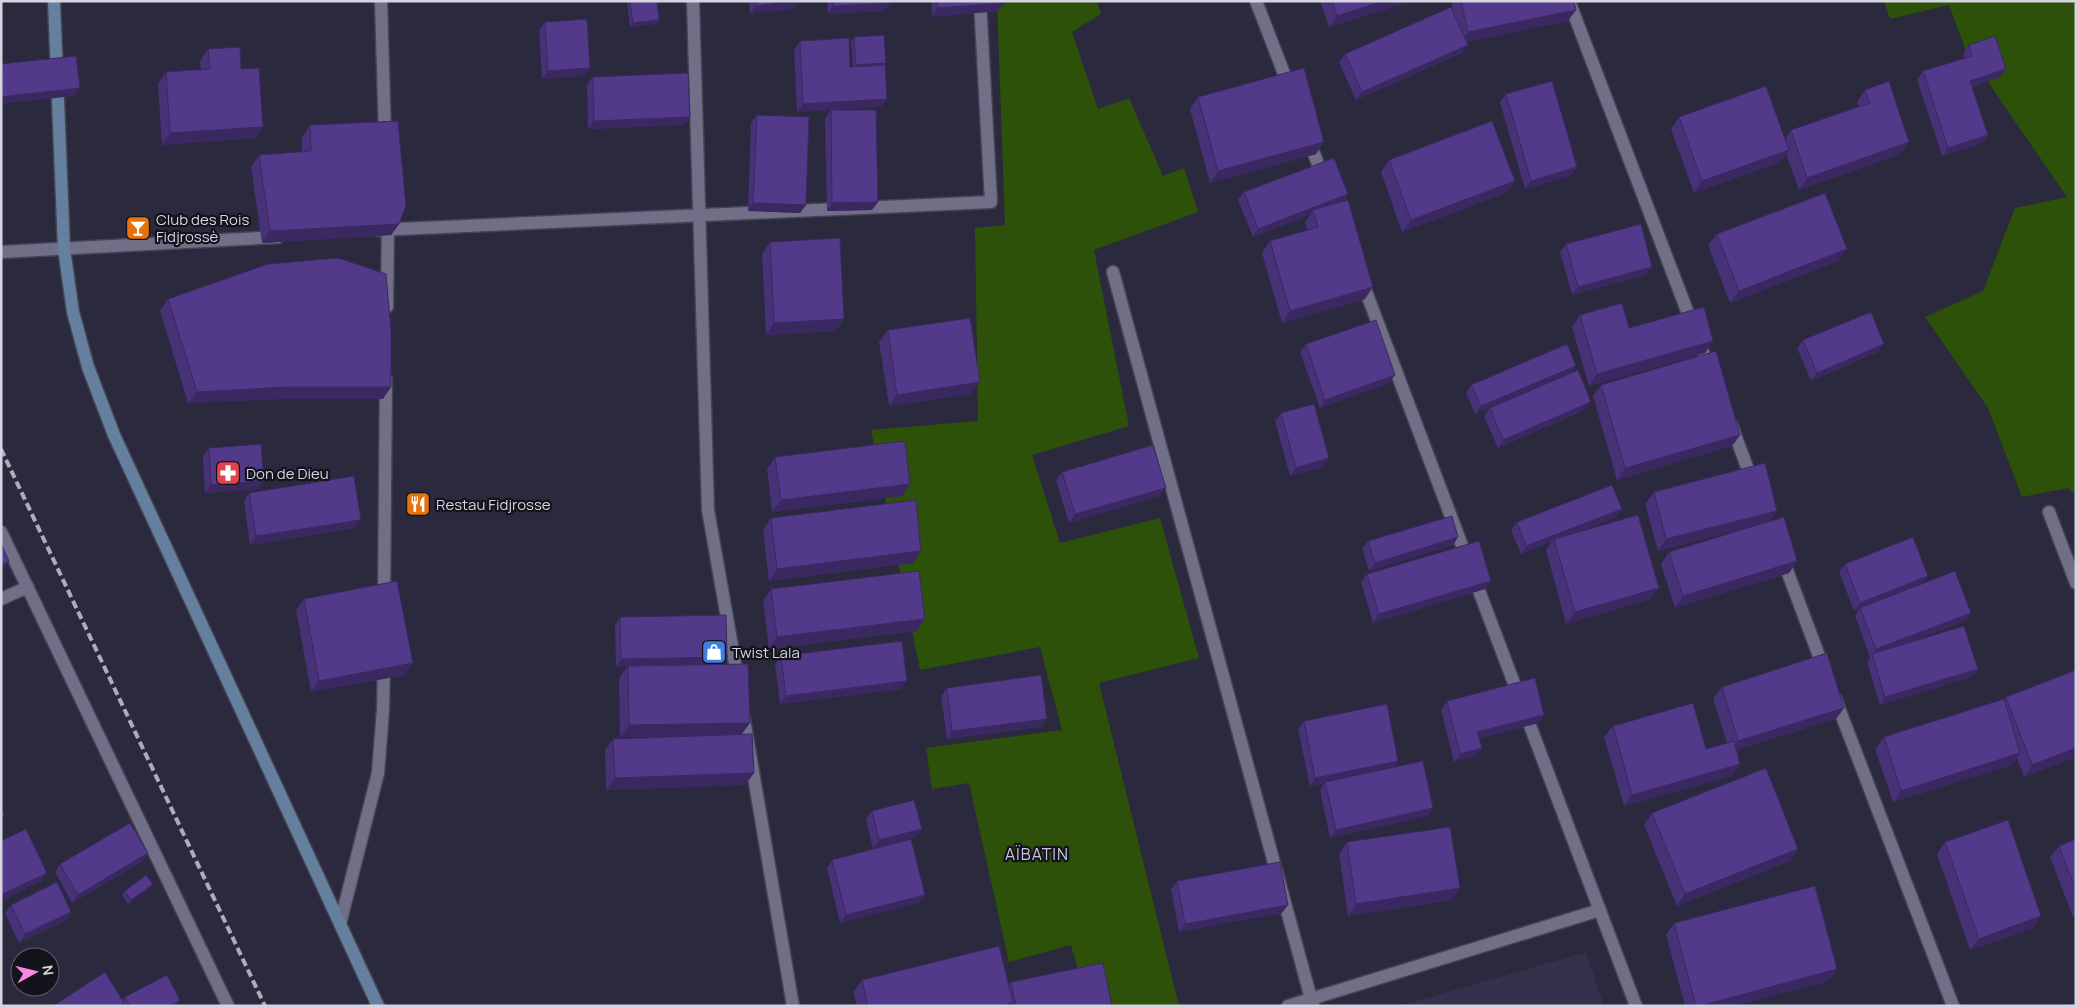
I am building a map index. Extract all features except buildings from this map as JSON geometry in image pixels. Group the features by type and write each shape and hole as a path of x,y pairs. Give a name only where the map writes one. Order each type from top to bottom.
{"main road":[{"path":"54,1 64,249 73,312 88,367 114,434 378,1006"}],"street":[{"path":"381,1 386,150"},
{"path":"693,1 708,510 794,1006"},
{"path":"368,231 991,202 980,1"},
{"path":"1256,1 1295,103"},
{"path":"1569,1 1715,383"},
{"path":"1302,122 1330,196"},
{"path":"387,210 387,318"},
{"path":"1,252 289,236"},
{"path":"1358,270 1636,1006"},
{"path":"1113,272 1312,1002"},
{"path":"384,612 386,367"},
{"path":"1725,410 1757,494"},
{"path":"2049,512 2076,583"},
{"path":"1,532 228,1006"},
{"path":"1775,541 1953,1006"},
{"path":"1,599 28,586"},
{"path":"340,924 378,773 383,710 384,652"},
{"path":"1288,1006 1312,1002 1600,910"}],"shaded area":[{"path":"1586,952 1604,1006 1400,1006"}],"green space":[{"path":"997,1 1097,1 1101,14 1072,32 1098,109 1129,98 1163,176 1184,168 1198,212 1094,250 1129,426 1032,455 1060,543 1160,518 1199,658 1099,683 1179,1006 1088,1006 1071,945 1009,962 969,783 932,789 926,748 1062,730 1040,647 920,670 871,430 978,421 975,228 1005,225"},
{"path":"1884,1 2076,1 2076,495 2068,488 2022,497 1988,408 1925,317 1983,291 2015,208 2067,197 1992,88 1976,56 1968,56 1949,5 1890,19"}],"railway":[{"path":"1,449 265,1006"}],"place":[{"name":"Club des Rois Fidjrossè","path":"138,228"},
{"name":"Don de Dieu","path":"228,473"},
{"name":"Restau Fidjrosse","path":"418,504"},
{"name":"Twist Lala","path":"714,652"}],"district":[{"name":"AÏBATIN","path":"1037,854"}]}
